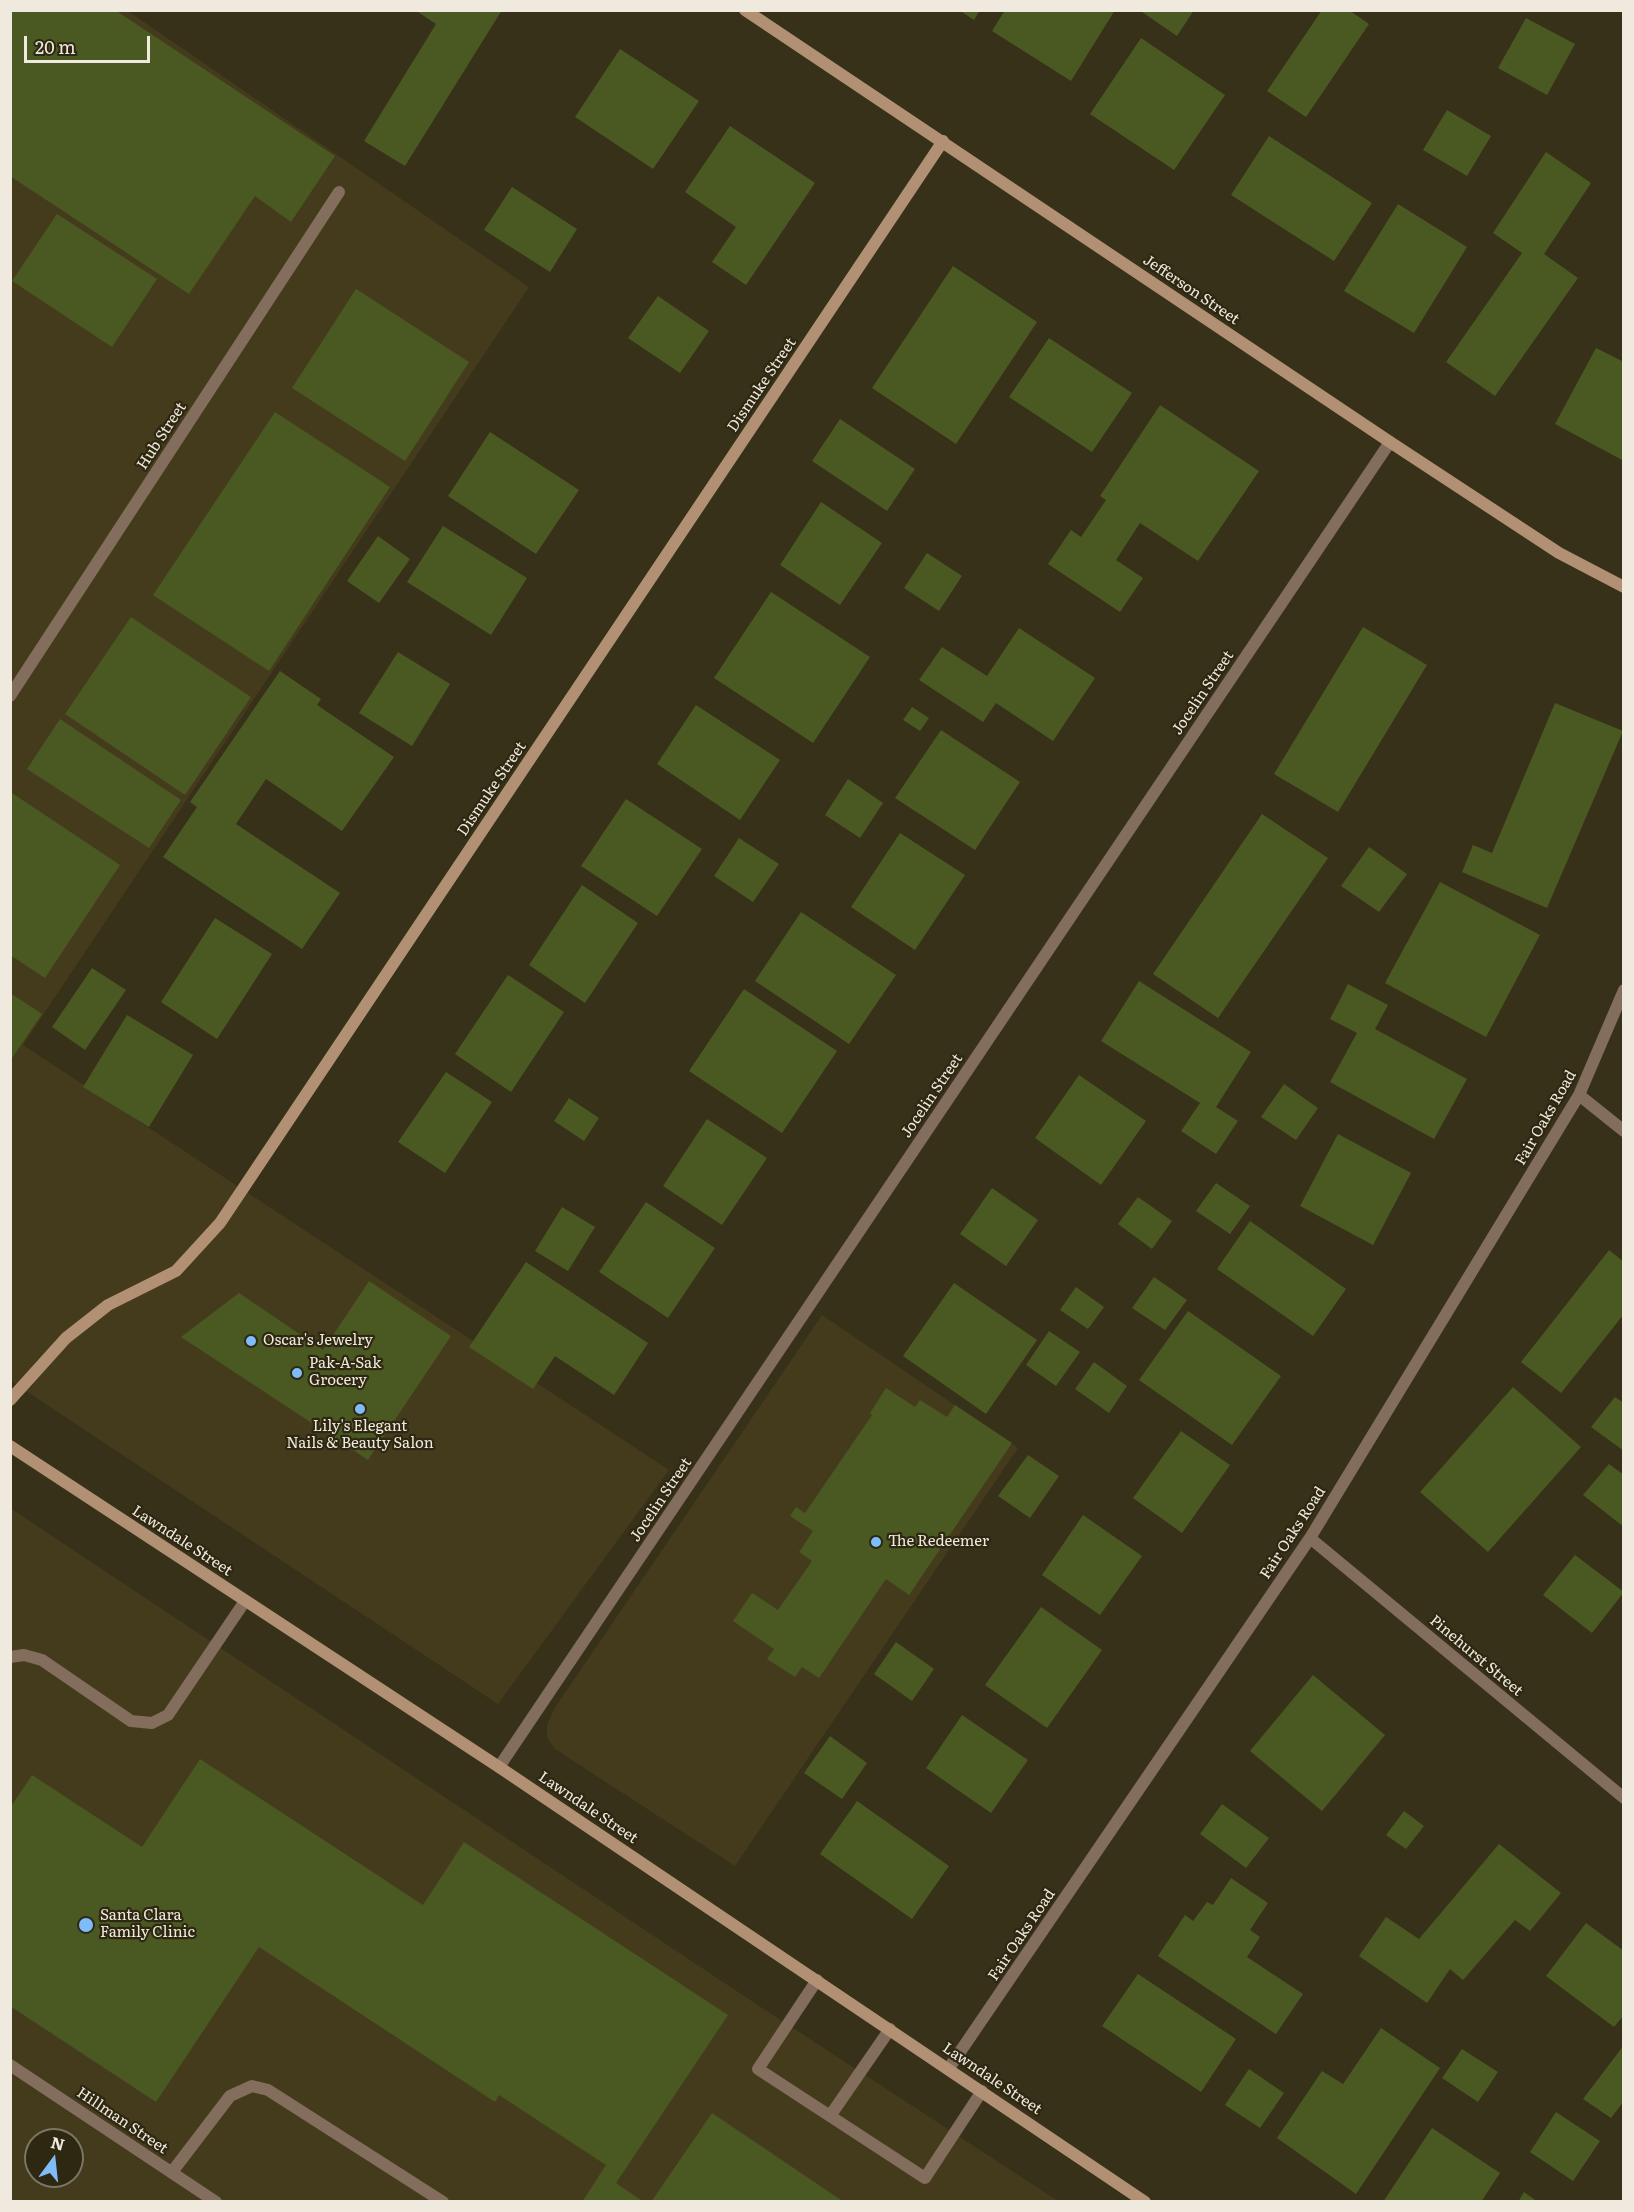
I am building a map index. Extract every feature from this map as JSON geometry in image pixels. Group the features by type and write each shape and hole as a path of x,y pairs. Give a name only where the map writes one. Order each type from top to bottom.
{"street":[{"name":"Jefferson Street","path":"745,10 1390,442 1559,553 1623,587"},
{"name":"Dismuke Street","path":"10,1400 66,1338 108,1305 176,1271 220,1223 943,141"},
{"name":"Hub Street","path":"10,696 339,192"},
{"name":"Jocelin Street","path":"499,1767 1390,442"},
{"name":"Fair Oaks Road","path":"949,2068 1310,1538 1579,1095 1623,990"},
{"path":"1579,1095 1623,1131"},
{"name":"Lawndale Street","path":"10,1446 499,1767 1145,2202"},
{"name":"Pinehurst Street","path":"1310,1538 1623,1798"},
{"path":"10,1657 24,1655 42,1660 132,1721 152,1723 168,1715 245,1600"},
{"path":"817,1980 758,2068 926,2178 982,2091"},
{"path":"830,2116 890,2029"},
{"name":"Hillman Street","path":"10,2065 216,2202"},
{"path":"172,2172 230,2096 252,2086 268,2090 443,2202"}],"shaded area":[{"path":"10,11 128,11 529,287 23,1045 669,1470 498,1704 11,1381"},
{"path":"822,1315 1018,1448 735,1866 555,1749 547,1737 547,1725 554,1709"},
{"path":"10,1508 741,1994 1058,2201 11,2201"}],"building":[{"path":"10,10 115,10 335,156 291,222 255,196 189,294 10,176"},
{"path":"415,10 502,10 405,166 364,141 436,24"},
{"path":"959,10 980,10 974,20"},
{"path":"1005,10 1115,10 1071,81 992,31"},
{"path":"1139,10 1194,10 1177,36"},
{"path":"1322,10 1349,10 1369,24 1306,117 1267,91"},
{"path":"1526,18 1575,44 1547,95 1498,68"},
{"path":"1141,38 1225,95 1174,170 1090,114"},
{"path":"620,49 699,101 653,169 575,117"},
{"path":"1447,110 1491,136 1467,176 1423,150"},
{"path":"730,126 815,183 746,285 712,262 736,227 685,192"},
{"path":"1269,136 1372,203 1334,261 1231,195"},
{"path":"1546,152 1591,183 1544,254 1578,278 1495,396 1446,362 1522,253 1493,233"},
{"path":"512,187 577,229 550,272 484,230"},
{"path":"1398,204 1467,247 1414,333 1344,291"},
{"path":"57,214 157,279 112,347 12,281"},
{"path":"953,266 1037,322 956,444 872,388"},
{"path":"356,289 469,362 405,461 292,388"},
{"path":"658,296 709,331 680,373 628,338"},
{"path":"1049,338 1132,393 1092,452 1009,397"},
{"path":"1596,348 1624,362 1624,461 1555,424"},
{"path":"1160,405 1259,471 1198,561 1140,523 1116,560 1143,578 1120,612 1048,564 1071,530 1081,537 1106,500 1100,496"},
{"path":"275,412 390,487 269,671 153,595"},
{"path":"840,419 915,469 887,511 812,461"},
{"path":"490,432 579,490 536,554 448,496"},
{"path":"821,502 882,543 840,605 780,565"},
{"path":"443,526 527,578 491,635 407,582"},
{"path":"378,536 410,559 379,603 347,581"},
{"path":"927,553 962,576 939,611 904,588"},
{"path":"771,592 870,657 813,743 714,678"},
{"path":"131,617 251,697 185,795 65,714"},
{"path":"1363,627 1427,665 1338,812 1274,774"},
{"path":"1019,628 1095,678 1053,741 996,703 983,722 919,680 942,647 987,676"},
{"path":"398,652 450,684 412,746 359,713"},
{"path":"280,671 321,699 317,705 394,757 342,831 266,779 236,824 340,893 302,949 163,857 197,807 190,802"},
{"path":"1555,703 1623,731 1547,908 1462,872 1473,845 1492,853"},
{"path":"696,705 780,760 740,820 657,764"},
{"path":"912,707 929,718 920,731 903,720"},
{"path":"60,719 181,800 149,848 27,769"},
{"path":"941,730 1020,782 975,850 895,798"},
{"path":"848,779 883,803 860,838 825,815"},
{"path":"12,793 120,865 45,978 10,955"},
{"path":"626,799 702,849 657,916 581,866"},
{"path":"1262,814 1328,858 1218,1018 1153,974"},
{"path":"900,833 965,875 915,950 851,907"},
{"path":"739,838 779,864 753,902 714,876"},
{"path":"1369,847 1407,874 1379,912 1341,886"},
{"path":"1440,882 1540,935 1486,1037 1385,983"},
{"path":"582,885 638,923 585,1003 529,965"},
{"path":"801,912 896,975 849,1044 755,981"},
{"path":"215,918 272,954 217,1039 161,1002"},
{"path":"92,968 126,990 85,1050 52,1027"},
{"path":"508,975 564,1012 511,1092 455,1054"},
{"path":"1139,981 1251,1052 1216,1107 1238,1121 1216,1154 1181,1131 1200,1103 1101,1041"},
{"path":"1348,984 1388,1005 1375,1029 1467,1079 1434,1139 1330,1082 1357,1033 1330,1019"},
{"path":"744,989 837,1051 782,1133 689,1071"},
{"path":"10,993 42,1014 10,1061"},
{"path":"127,1015 193,1055 149,1127 83,1087"},
{"path":"446,1072 492,1102 445,1173 398,1142"},
{"path":"1079,1075 1146,1121 1101,1185 1035,1138"},
{"path":"1284,1084 1318,1108 1296,1140 1261,1117"},
{"path":"569,1098 599,1118 584,1141 554,1121"},
{"path":"707,1119 767,1158 722,1225 663,1186"},
{"path":"1338,1134 1411,1173 1373,1245 1300,1206"},
{"path":"1216,1183 1250,1206 1230,1234 1196,1211"},
{"path":"992,1188 1038,1220 1006,1266 960,1234"},
{"path":"1138,1197 1172,1221 1152,1249 1118,1224"},
{"path":"646,1202 715,1248 668,1318 599,1272"},
{"path":"562,1207 595,1227 568,1271 535,1251"},
{"path":"1250,1221 1346,1289 1313,1336 1217,1269"},
{"path":"1609,1250 1624,1262 1624,1314 1561,1393 1521,1362"},
{"path":"526,1262 648,1343 614,1395 555,1356 533,1389 469,1347"},
{"path":"1154,1277 1187,1300 1165,1330 1132,1308"},
{"path":"369,1281 451,1336 368,1460 181,1337 239,1293 323,1350"},
{"path":"954,1283 1037,1340 986,1414 903,1356"},
{"path":"1076,1287 1104,1307 1088,1329 1060,1310"},
{"path":"1188,1311 1281,1376 1232,1445 1139,1380"},
{"path":"1049,1331 1080,1352 1056,1386 1026,1365"},
{"path":"1094,1362 1127,1386 1109,1413 1075,1389"},
{"path":"1513,1387 1581,1447 1488,1552 1420,1492"},
{"name":"The Redeemer","path":"886,1388 915,1407 920,1400 947,1417 955,1405 1012,1443 909,1595 886,1579 819,1678 802,1667 795,1677 767,1659 774,1649 733,1621 752,1593 778,1610 812,1561 799,1552 813,1531 790,1516 796,1507 805,1513 872,1415 870,1413"},
{"path":"1615,1397 1624,1403 1624,1451 1591,1427"},
{"path":"1181,1431 1230,1465 1182,1533 1133,1498"},
{"path":"1028,1455 1059,1476 1030,1518 998,1496"},
{"path":"1609,1464 1624,1475 1624,1527 1583,1495"},
{"path":"1083,1515 1142,1556 1100,1615 1042,1575"},
{"path":"1575,1555 1624,1592 1592,1633 1543,1595"},
{"path":"1041,1607 1102,1650 1047,1728 985,1685"},
{"path":"896,1642 934,1669 912,1701 874,1674"},
{"path":"1313,1675 1385,1735 1322,1811 1250,1751"},
{"path":"962,1715 1028,1760 991,1813 926,1768"},
{"path":"830,1736 867,1763 842,1799 804,1773"},
{"path":"200,1759 423,1905 464,1842 728,2015 616,2183 644,2202 582,2202 606,2165 499,2095 495,2102 259,1947 156,2102 10,2006 10,1808 32,1775 142,1847"},
{"path":"857,1801 949,1866 912,1919 820,1854"},
{"path":"1222,1804 1269,1838 1246,1868 1200,1834"},
{"path":"1404,1811 1424,1826 1406,1849 1386,1835"},
{"path":"1499,1844 1561,1893 1530,1931 1515,1920 1463,1980 1450,1969 1427,2003 1359,1956 1386,1917 1419,1939"},
{"path":"1231,1878 1268,1903 1250,1930 1260,1937 1247,1957 1303,1994 1276,2034 1158,1956 1185,1915 1193,1921 1207,1902 1213,1905"},
{"path":"1586,1923 1624,1951 1624,2015 1614,2027 1546,1976"},
{"path":"1138,1974 1236,2039 1201,2092 1102,2026"},
{"path":"1381,2028 1440,2068 1356,2194 1277,2138 1322,2071 1343,2084"},
{"path":"1624,2045 1624,2101 1611,2118 1583,2099"},
{"path":"1462,2049 1498,2072 1478,2102 1442,2078"},
{"path":"1249,2069 1284,2093 1260,2128 1225,2105"},
{"path":"1556,2112 1600,2141 1573,2181 1530,2152"},
{"path":"712,2113 844,2202 651,2202"},
{"path":"1432,2128 1500,2173 1481,2202 1383,2202"},
{"path":"1524,2192 1538,2202 1518,2202"}],"place":[{"name":"Oscar's Jewelry","path":"251,1341"},
{"name":"Pak-A-Sak Grocery","path":"297,1373"},
{"name":"Lily's Elegant Nails & Beauty Salon","path":"360,1409"},
{"name":"The Redeemer","path":"876,1542"},
{"name":"Santa Clara Family Clinic","path":"86,1925"}]}
